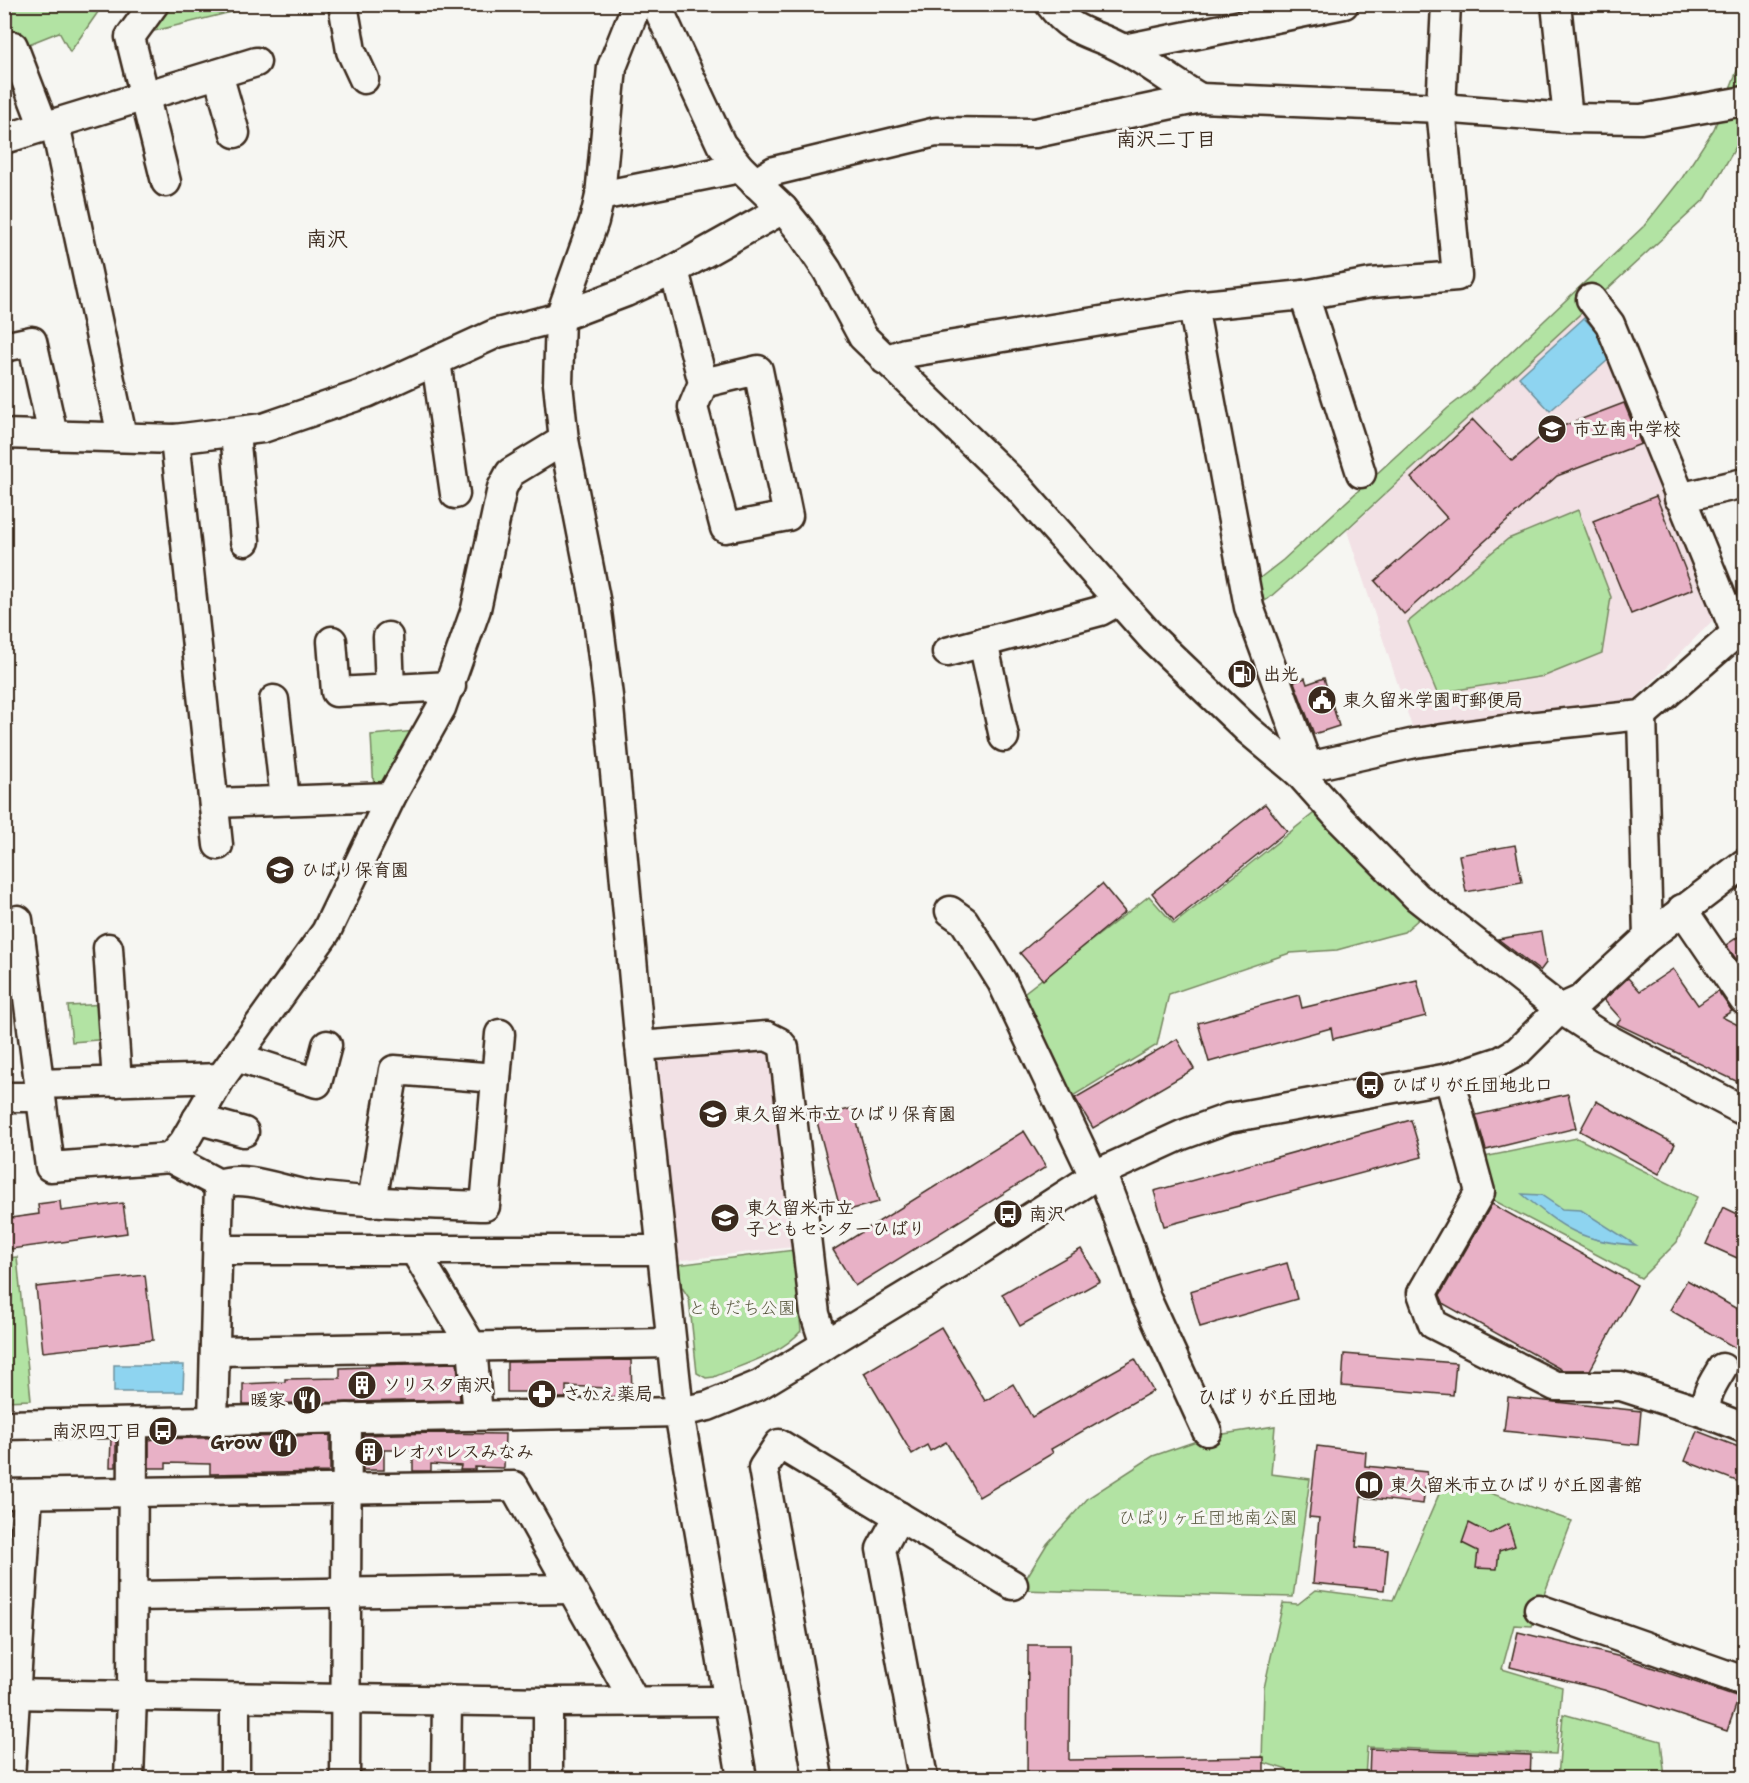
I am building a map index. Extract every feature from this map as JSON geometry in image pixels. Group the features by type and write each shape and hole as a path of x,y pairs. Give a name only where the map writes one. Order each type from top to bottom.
{"street":[{"path":"154,4 130,37 166,182"},
{"path":"343,4 351,51 364,79"},
{"path":"637,4 610,74 600,196 594,221 560,317 558,384 564,440 603,654 660,1250 679,1412 707,1563 742,1779"},
{"path":"656,4 721,144 748,176 783,209 827,270 863,337 1010,478 1118,601 1200,684 1303,769 1340,819 1417,897 1560,1010 1600,1035 1742,1105"},
{"path":"1050,4 1060,17 1082,33 1124,49 1200,98"},
{"path":"1124,49 1287,10 1344,4"},
{"path":"885,360 905,353 1193,306 1304,295 1371,283 1457,276 1442,108 1446,4"},
{"path":"1556,4 1568,118"},
{"path":"4,49 13,46 49,125 122,436"},
{"path":"4,139 256,62"},
{"path":"218,74 235,133"},
{"path":"600,196 748,176 936,132 1035,133 1200,98 1442,108 1568,118 1641,119 1744,101"},
{"path":"4,434 122,436 175,440 263,428 339,403 497,333 560,317 674,270 783,209"},
{"path":"674,270 703,383 693,407 725,528 788,516 758,370 703,383"},
{"path":"1304,295 1361,473"},
{"path":"1303,769 1415,743 1517,728 1642,715 1736,633 1679,498 1610,324 1591,299"},
{"path":"1193,306 1249,607 1303,769"},
{"path":"4,347 32,341 53,435"},
{"path":"436,361 455,494"},
{"path":"235,433 244,541"},
{"path":"175,440 218,845"},
{"path":"170,1158 184,1142 228,1068 326,932 391,797 441,708 451,686 476,609 502,488 510,473 564,440"},
{"path":"1679,498 1744,483"},
{"path":"947,652 1100,611 1118,601"},
{"path":"388,637 390,690"},
{"path":"332,641 336,692 451,686"},
{"path":"983,642 1004,737"},
{"path":"274,700 285,800"},
{"path":"1642,715 1648,937"},
{"path":"215,803 391,797"},
{"path":"4,1425 679,1412 708,1406 742,1393 825,1345 960,1263 1097,1174 1229,1118 1449,1078 1501,1061 1518,1051 1560,1010 1580,1000 1682,909 1744,864"},
{"path":"1682,909 1744,1000"},
{"path":"950,911 964,921 1002,982 1097,1174 1128,1243 1146,1298 1207,1431"},
{"path":"18,921 50,1167 170,1158 219,1184 232,1180 312,1196 372,1202 485,1206 500,1034"},
{"path":"108,948 117,1082"},
{"path":"640,1046 766,1036 779,1042 784,1048 815,1314 825,1345"},
{"path":"4,1097 228,1068 317,1083 327,1045"},
{"path":"372,1202 394,1070 496,1078"},
{"path":"1449,1078 1480,1192 1422,1293 1433,1324 1555,1386 1621,1386 1744,1428"},
{"path":"197,1119 244,1132"},
{"path":"213,1422 219,1184"},
{"path":"219,1250 660,1250"},
{"path":"415,1251 472,1347 478,1415"},
{"path":"215,1351 670,1343"},
{"path":"1708,1414 1706,1397 1722,1368"},
{"path":"345,1779 347,1418"},
{"path":"129,1779 132,1697 133,1423"},
{"path":"818,1779 763,1468 779,1444 1013,1585"},
{"path":"10,1779 16,1494 514,1486 634,1700"},
{"path":"899,1516 881,1549 923,1779"},
{"path":"133,1596 572,1588"},
{"path":"1539,1609 1744,1681"},
{"path":"10,1694 548,1702 728,1701"},
{"path":"235,1698 235,1779"},
{"path":"446,1779 447,1700"},
{"path":"548,1702 548,1779"}],"shaded area":[{"name":"市立南中学校","path":"1589,306 1721,612 1631,703 1415,736 1347,531"},
{"name":"東久留米市立 ひばり保育園","path":"763,1046 772,1053 793,1247 666,1262 641,1055"}],"green space":[{"path":"243,4 244,9 134,36 158,5"},
{"path":"5,5 103,5 70,52 59,32 19,48 5,45"},
{"path":"1744,53 1744,133 1706,198 1346,530 1268,599 1251,609 1247,588 1283,560 1448,408 1470,391 1644,226 1682,178 1714,129"},
{"path":"1578,510 1611,597 1602,653 1545,676 1437,693 1408,622 1508,539"},
{"path":"416,731 385,791 374,791 371,735"},
{"path":"1318,810 1421,917 1404,932 1337,950 1290,953 1169,994 1157,1045 1063,1102 1016,999 1149,896 1174,924"},
{"path":"107,1004 110,1039 72,1042 68,1006"},
{"path":"1577,1138 1697,1197 1677,1242 1641,1278 1493,1200 1479,1158"},
{"name":"ともだち公園","path":"794,1250 801,1331 772,1353 749,1363 714,1377 706,1378 697,1373 689,1298 668,1266"},
{"path":"17,1257 31,1400 5,1401 5,1258"},
{"name":"ひばりヶ丘団地南公園","path":"1275,1426 1271,1474 1310,1479 1293,1597 1019,1590 1047,1544 1088,1498 1153,1456 1211,1436"},
{"path":"1446,1478 1572,1521 1532,1626 1514,1625 1502,1669 1562,1687 1556,1754 1367,1747 1365,1778 1312,1778 1262,1762 1264,1688 1283,1603 1298,1604 1316,1590 1393,1600"},
{"path":"1563,1714 1661,1741 1665,1778 1558,1778"}],"water":[{"path":"1584,318 1616,353 1550,411 1519,377"},
{"path":"1522,1194 1541,1195 1562,1209 1581,1210 1636,1245 1601,1241 1574,1232"},
{"path":"114,1365 184,1365 183,1392 114,1392"}],"building":[{"path":"1624,403 1641,444 1557,476 1404,614 1375,581 1447,518 1411,478 1473,420 1512,461 1545,433"},
{"path":"1656,496 1693,589 1631,614 1593,521"},
{"path":"1305,678 1307,684 1324,678 1339,726 1314,734 1294,682"},
{"path":"1265,804 1287,831 1174,921 1152,893"},
{"path":"1515,845 1522,882 1466,892 1459,855"},
{"path":"1102,884 1125,912 1043,980 1020,953"},
{"path":"1541,932 1546,963 1540,971 1498,939"},
{"path":"1744,933 1744,960 1739,963 1726,945"},
{"path":"1673,969 1698,1005 1718,991 1732,1011 1722,1017 1744,1028 1744,1070 1738,1082 1617,1024 1621,1019 1604,1000 1628,978 1640,991"},
{"path":"1417,980 1426,1016 1333,1039 1331,1028 1209,1062 1198,1023 1299,995 1302,1008"},
{"path":"1177,1039 1194,1069 1093,1128 1075,1098"},
{"path":"1568,1094 1576,1128 1486,1150 1476,1115"},
{"path":"1596,1101 1675,1144 1659,1174 1580,1131"},
{"path":"853,1108 879,1202 841,1212 816,1118"},
{"path":"1411,1120 1422,1157 1164,1226 1154,1191"},
{"path":"1024,1131 1046,1167 855,1286 833,1250"},
{"path":"60,1201 61,1211 123,1203 127,1233 4,1250 4,1219 39,1214 38,1204"},
{"path":"1492,1204 1637,1285 1590,1370 1562,1370 1444,1304 1440,1295"},
{"path":"1723,1207 1744,1217 1744,1261 1706,1244"},
{"path":"1081,1249 1100,1281 1020,1326 1002,1294"},
{"path":"1287,1263 1297,1299 1200,1327 1190,1291"},
{"path":"145,1275 153,1340 43,1352 36,1287"},
{"path":"1687,1280 1744,1313 1744,1353 1670,1310"},
{"path":"941,1327 985,1401 1013,1384 1032,1417 1135,1359 1153,1391 1051,1449 1053,1453 979,1497 946,1442 930,1451 927,1445 912,1454 864,1373"},
{"path":"1344,1354 1456,1363 1453,1395 1342,1386"},
{"path":"631,1360 632,1396 606,1397 606,1388 566,1386 566,1398 536,1398 536,1392 507,1392 507,1362"},
{"path":"457,1363 460,1400 243,1404 243,1384 285,1382 285,1379 340,1378 340,1368 369,1367 369,1365"},
{"path":"1508,1397 1641,1411 1638,1445 1504,1431"},
{"path":"1697,1431 1744,1449 1744,1484 1685,1461"},
{"path":"505,1434 504,1468 475,1467 475,1470 460,1470 461,1466 431,1464 431,1471 413,1471 413,1450 384,1450 384,1470 363,1470 363,1435"},
{"path":"330,1435 330,1472 210,1474 210,1464 166,1463 166,1468 149,1468 149,1440"},
{"path":"111,1439 116,1439 116,1467 110,1467"},
{"path":"1317,1446 1366,1452 1365,1466 1427,1472 1423,1504 1361,1497 1356,1547 1388,1550 1384,1590 1313,1583 1319,1518 1309,1517"},
{"path":"1469,1523 1490,1534 1508,1524 1515,1546 1499,1551 1497,1569 1476,1568 1478,1551 1462,1543"},
{"path":"1518,1632 1621,1657 1739,1697 1727,1731 1604,1690 1510,1667"},
{"path":"1028,1645 1070,1645 1069,1760 1264,1757 1264,1779 1027,1779"},
{"path":"1370,1749 1531,1755 1530,1779 1369,1779"}],"place":[{"name":"市立南中学校","path":"1552,429"},
{"name":"出光","path":"1242,674"},
{"name":"東久留米学園町郵便局","path":"1322,700"},
{"name":"ひばり保育園","path":"280,870"},
{"name":"ひばりが丘団地北口","path":"1370,1085"},
{"name":"東久留米市立 ひばり保育園","path":"713,1114"},
{"name":"南沢","path":"1008,1214"},
{"name":"東久留米市立 子どもセンターひばり","path":"725,1218"},
{"name":"ソリスタ南沢","path":"362,1385"},
{"name":"さかえ薬局","path":"542,1394"},
{"name":"暖家","path":"307,1400"},
{"name":"南沢四丁目","path":"163,1431"},
{"name":"Grow","path":"283,1443"},
{"name":"レオパレスみなみ","path":"369,1452"},
{"name":"東久留米市立ひばりが丘図書館","path":"1369,1485"}],"district":[{"name":"南沢二丁目","path":"1166,139"},
{"name":"南沢","path":"327,239"},
{"name":"ひばりが丘団地","path":"1267,1397"}]}
